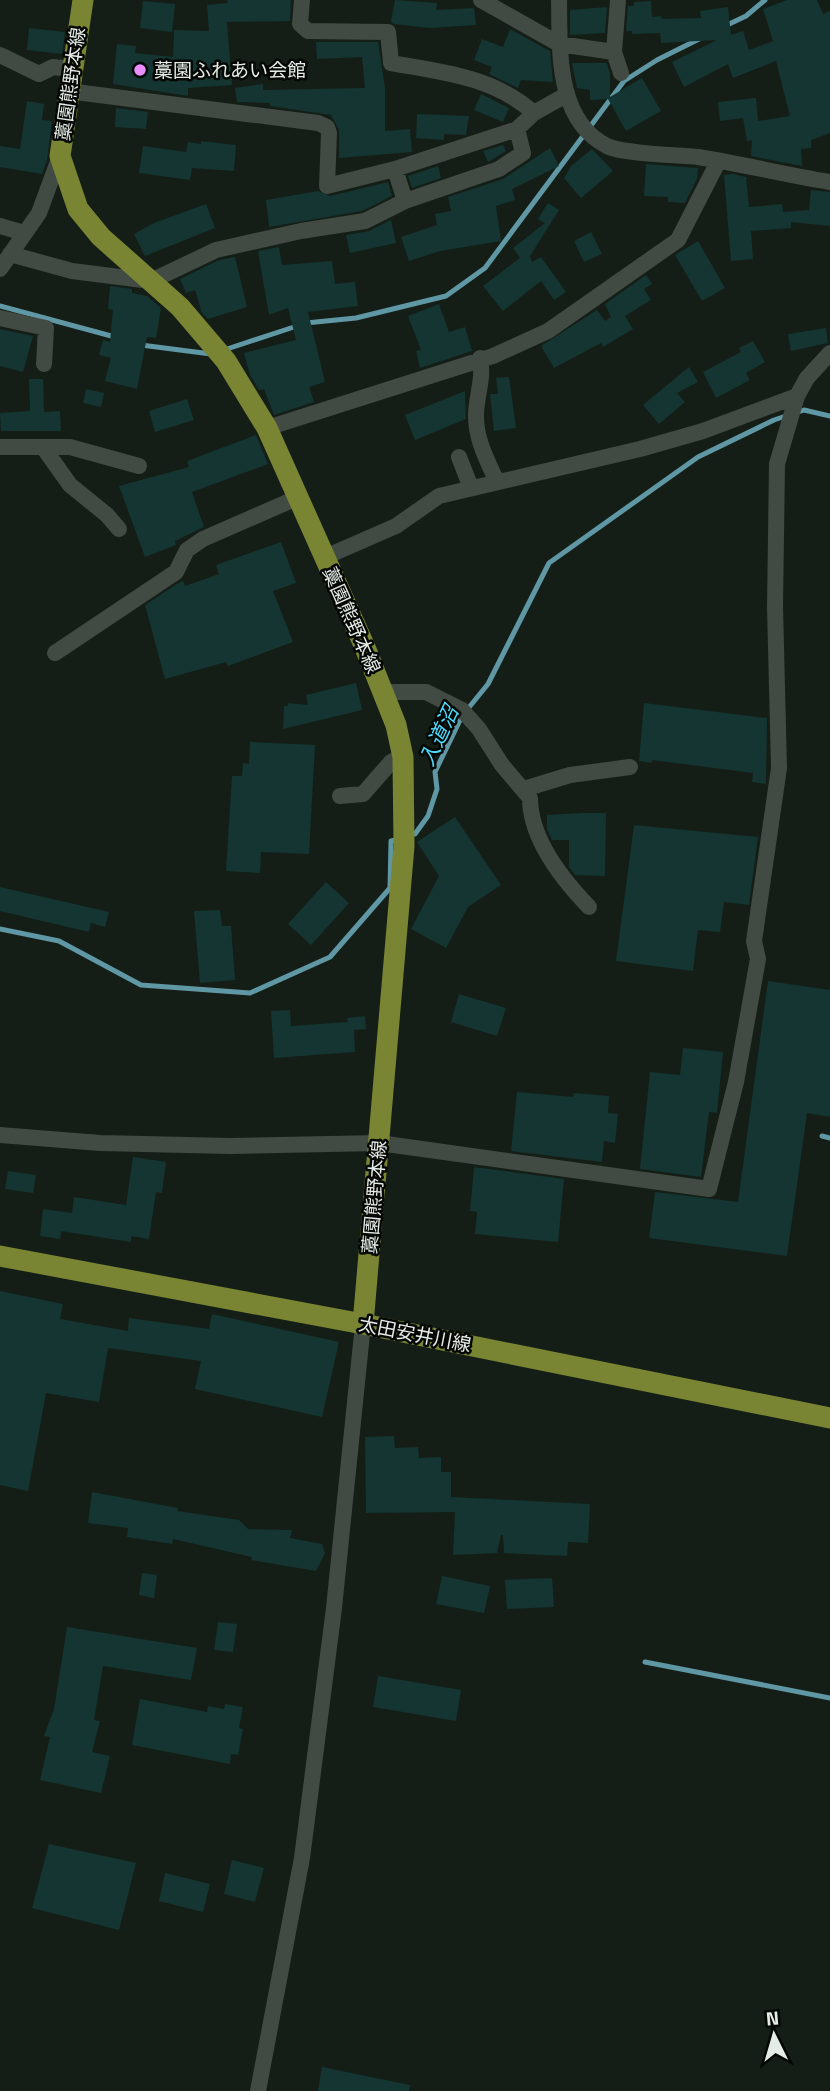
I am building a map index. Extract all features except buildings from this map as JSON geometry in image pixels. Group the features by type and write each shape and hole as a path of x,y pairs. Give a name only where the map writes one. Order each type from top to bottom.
{"main road":[{"name":"藁園熊野本線","path":"83,0 60,156 78,209 101,237 180,307 226,361 267,428 383,692 403,757 405,839 363,1324"},
{"name":"太田安井川線","path":"0,1256 363,1324 830,1418"}],"street":[{"path":"302,0 300,24 308,31 388,32 391,63 465,75 516,96 534,113"},
{"path":"481,0 559,44 614,52"},
{"path":"559,0 559,44 566,95 583,124 607,146 830,182"},
{"path":"618,0 614,52 621,73"},
{"path":"0,55 39,74 54,67 71,69"},
{"path":"68,90 318,123 327,127 329,133 327,186 395,169 517,129 534,113 566,95"},
{"path":"10,254 72,271 151,281 216,250 301,231 365,221 405,201 499,169 523,153 517,129"},
{"path":"0,269 46,197 60,156"},
{"path":"267,428 480,358 548,331 678,240 718,162"},
{"path":"395,169 405,201"},
{"path":"0,226 24,233"},
{"path":"0,318 46,328 44,364"},
{"path":"0,1135 100,1143 230,1146 379,1143 709,1189 736,1082 758,959 754,941 779,768 775,607 777,464 796,399 807,379 830,353"},
{"path":"480,358 484,374 476,415 480,443 496,482"},
{"path":"324,557 396,526 439,496 640,449 796,399"},
{"path":"0,447 70,447 139,466"},
{"path":"43,447 69,485 107,514 119,529"},
{"path":"459,457 471,488"},
{"path":"55,653 176,572 187,550 203,539 299,498"},
{"path":"383,692 426,692 466,713 502,765 530,798 530,811 537,834 589,907"},
{"path":"340,796 363,794 391,762 403,757"},
{"path":"524,789 570,775 630,767"},
{"path":"258,2091 302,1858 334,1608 363,1324"}],"waterway":[{"path":"725,26 746,16 765,0"},
{"path":"306,323 356,318 446,296 485,268 624,81 657,60 701,38"},
{"path":"0,306 115,337"},
{"path":"224,350 297,326"},
{"path":"141,345 211,354"},
{"name":"入道沼","path":"409,836 415,834 428,816 437,789 435,772 462,716 488,684 549,563 698,457 774,420 804,410 830,416"},
{"name":"入道沼","path":"0,929 59,941 141,985 250,993 330,957 390,888 391,841 400,839"},
{"path":"822,1136 830,1138"},
{"path":"645,1662 830,1698"}],"place":[{"name":"藁園ふれあい会館","path":"140,70"}]}
